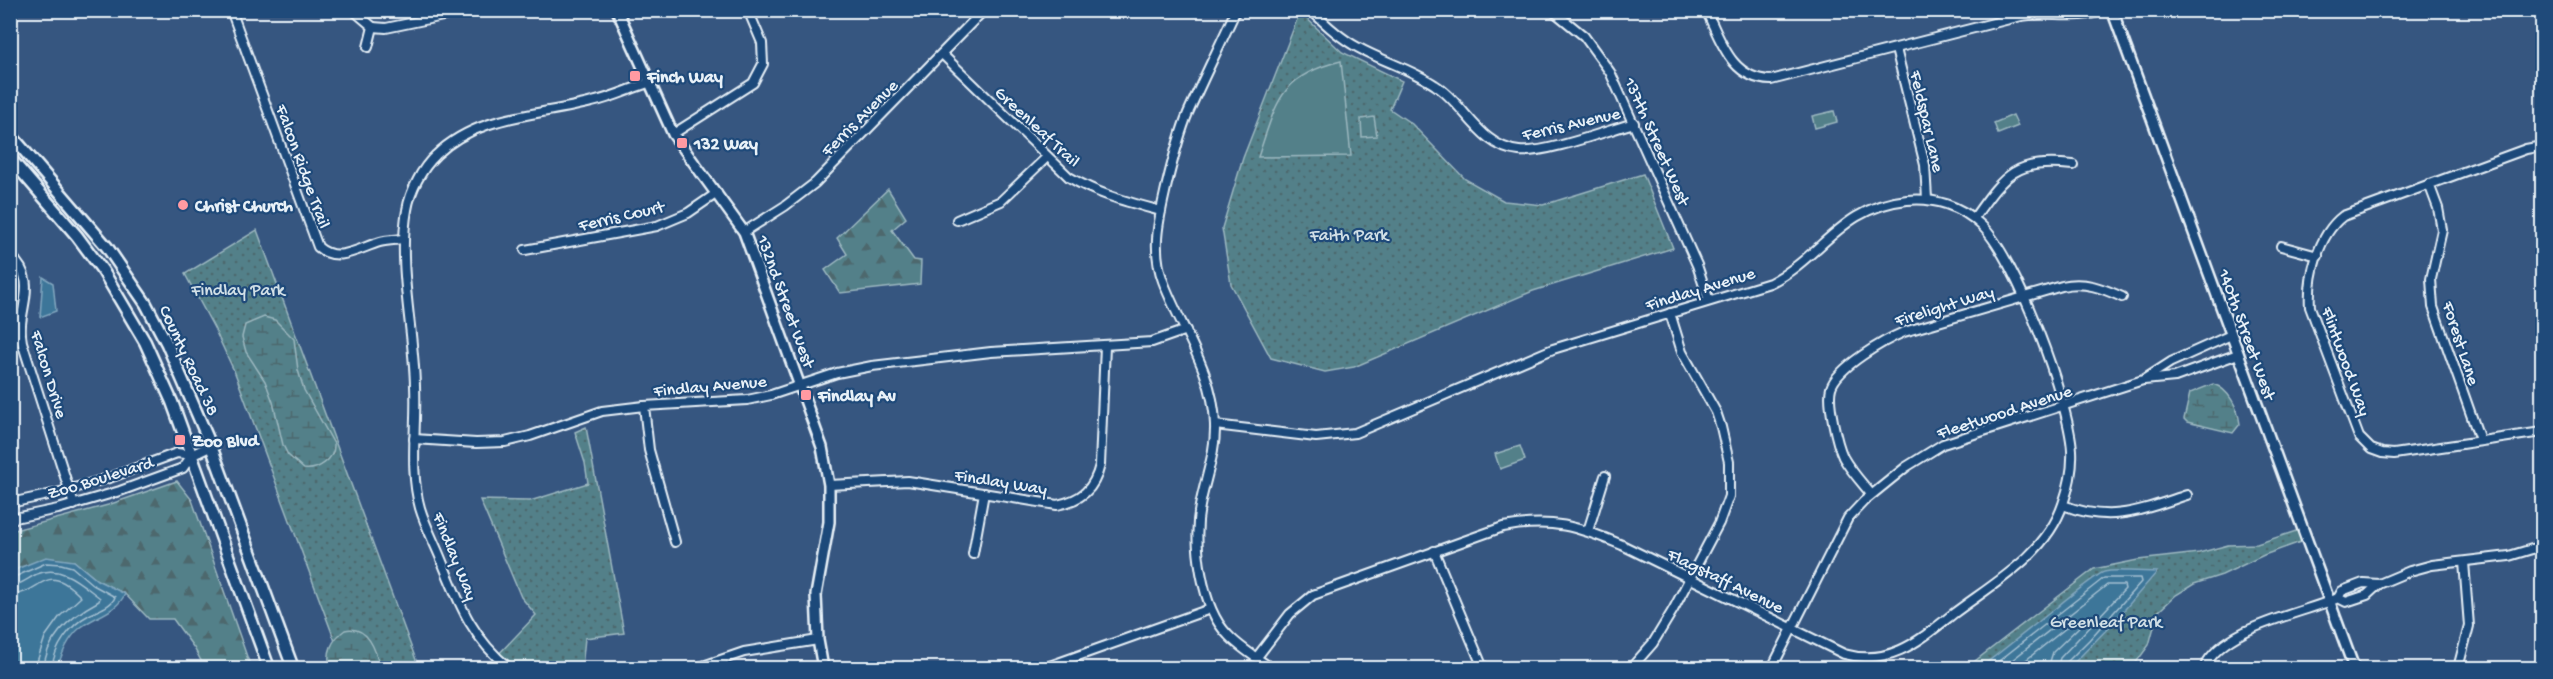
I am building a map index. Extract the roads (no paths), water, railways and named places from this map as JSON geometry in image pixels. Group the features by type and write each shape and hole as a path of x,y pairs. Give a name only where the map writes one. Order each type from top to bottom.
{"main road":[{"name":"County Road 38","path":"10,134 107,247 146,304 183,376 293,669"},
{"name":"County Road 38","path":"10,158 77,236 124,303 146,342 192,455 269,669"}],"street":[{"name":"Falcon Ridge Trail","path":"231,10 318,247 326,254 337,256 382,241 404,239"},
{"path":"353,10 373,27 387,28 472,10"},
{"name":"132nd Street West","path":"617,10 673,134 744,232 822,447 829,485 829,522 816,595 822,669"},
{"path":"673,134 753,83 763,64 762,43 748,10"},
{"name":"Ferris Avenue","path":"744,232 785,206 815,183 984,10"},
{"path":"1236,10 1187,115 1156,237 1158,264 1209,381 1215,425 1214,448 1200,508 1198,530 1204,588 1210,609 1227,635 1271,669"},
{"name":"Ferris Avenue","path":"1311,10 1355,46 1435,85 1456,102 1482,134 1502,147 1519,151 1537,150 1634,123"},
{"name":"137th Street West","path":"1552,10 1584,36 1610,72 1697,265 1709,301"},
{"path":"1706,10 1731,61 1742,72 1756,79 1779,79 2033,12 2092,14 2104,10"},
{"name":"140th Street West","path":"2112,10 2238,354 2334,600 2354,669"},
{"path":"368,47 373,27"},
{"name":"Feldspar Lane","path":"1896,49 1925,165 1927,199"},
{"name":"Greenleaf Trail","path":"942,54 1069,177 1093,191 1161,211"},
{"path":"414,440 415,386 404,239 407,208 417,180 435,156 458,136 487,123 594,102 648,83"},
{"name":"Flintwood Way","path":"2542,146 2526,149 2343,216 2326,234 2310,291 2310,307 2356,432 2371,449 2388,454 2542,432"},
{"path":"957,220 1001,201 1047,157"},
{"path":"1974,218 2001,181 2016,170 2052,163 2073,165"},
{"name":"Forest Lane","path":"2429,184 2438,208 2442,230 2431,279 2433,306 2480,440"},
{"name":"Ferris Court","path":"525,250 657,226 688,213 717,193"},
{"name":"Findlay Avenue","path":"1215,425 1316,437 1354,433 1553,349 1770,283 1784,276 1840,226 1862,213 1899,201 1927,199 1955,207 1974,218 1997,244 2045,349 2063,407"},
{"path":"2281,246 2318,256"},
{"name":"Falcon Drive","path":"10,255 22,268 26,281 26,295 20,325 22,342 74,505"},
{"name":"Firelight Way","path":"1871,494 1841,451 1830,400 1831,388 1836,379 1867,352 1896,335 2023,297 2079,284 2096,286 2122,297"},
{"path":"1631,669 1653,643 1690,578 1719,524 1729,496 1729,462 1716,412 1682,352 1670,313"},
{"name":"Findlay Avenue","path":"414,440 505,442 530,436 602,411 644,406 747,400 771,395 837,373 872,366 991,352 1152,342 1186,330"},
{"name":"Fleetwood Avenue","path":"2143,381 2171,362 2231,335"},
{"name":"Findlay Way","path":"829,485 908,481 1057,505 1075,501 1090,489 1097,478 1100,465 1105,346"},
{"name":"Fleetwood Avenue","path":"1772,669 1843,526 1871,494 1913,462 1943,444 2143,381 2175,377 2238,354"},
{"path":"644,406 649,450 675,542"},
{"name":"Flagstaff Avenue","path":"1257,657 1290,614 1313,595 1503,526 1530,522 1550,522 1588,531 1690,578 1834,650 1854,657 1876,658 1896,653 1916,643 2030,556 2052,529 2063,505 2071,473 2072,451 2063,407"},
{"name":"Findlay Way","path":"414,440 414,473 420,508 464,616 492,654 509,669"},
{"name":"Zoo Boulevard","path":"10,519 74,505 183,468 192,455 211,446"},
{"name":"Zoo Boulevard","path":"70,489 109,478 177,453 192,455"},
{"path":"1588,531 1605,476"},
{"path":"10,502 70,489"},
{"path":"973,555 984,493"},
{"path":"2063,505 2089,514 2116,515 2133,513 2187,495"},
{"path":"2334,600 2346,602 2367,595 2379,584 2421,568 2509,556 2542,546"},
{"path":"1434,550 1483,669"},
{"path":"2458,669 2469,626 2464,561"},
{"path":"2204,669 2218,649 2235,636 2334,600 2342,591 2363,583 2379,584"},
{"path":"1044,669 1210,609"},
{"path":"697,669 744,652 818,640"}],"water":[{"path":"43,277 53,283 56,311 40,317"},
{"path":"46,557 74,561 97,580 125,594 111,610 80,628 72,636 57,668 11,668 11,574 19,568"},
{"path":"2104,572 2157,572 2113,623 2071,666 2064,668 1980,668 2072,594"}],"place":[{"name":"Finch Way","path":"635,76"},
{"name":"132 Way","path":"682,143"},
{"name":"Christ Church","path":"183,205"},
{"name":"Findlay Av","path":"806,395"},
{"name":"Zoo Blvd","path":"180,440"}],"park label":[{"name":"Faith Park","path":"1349,234"},
{"name":"Findlay Park","path":"238,289"},
{"name":"Greenleaf Park","path":"2106,621"}]}
